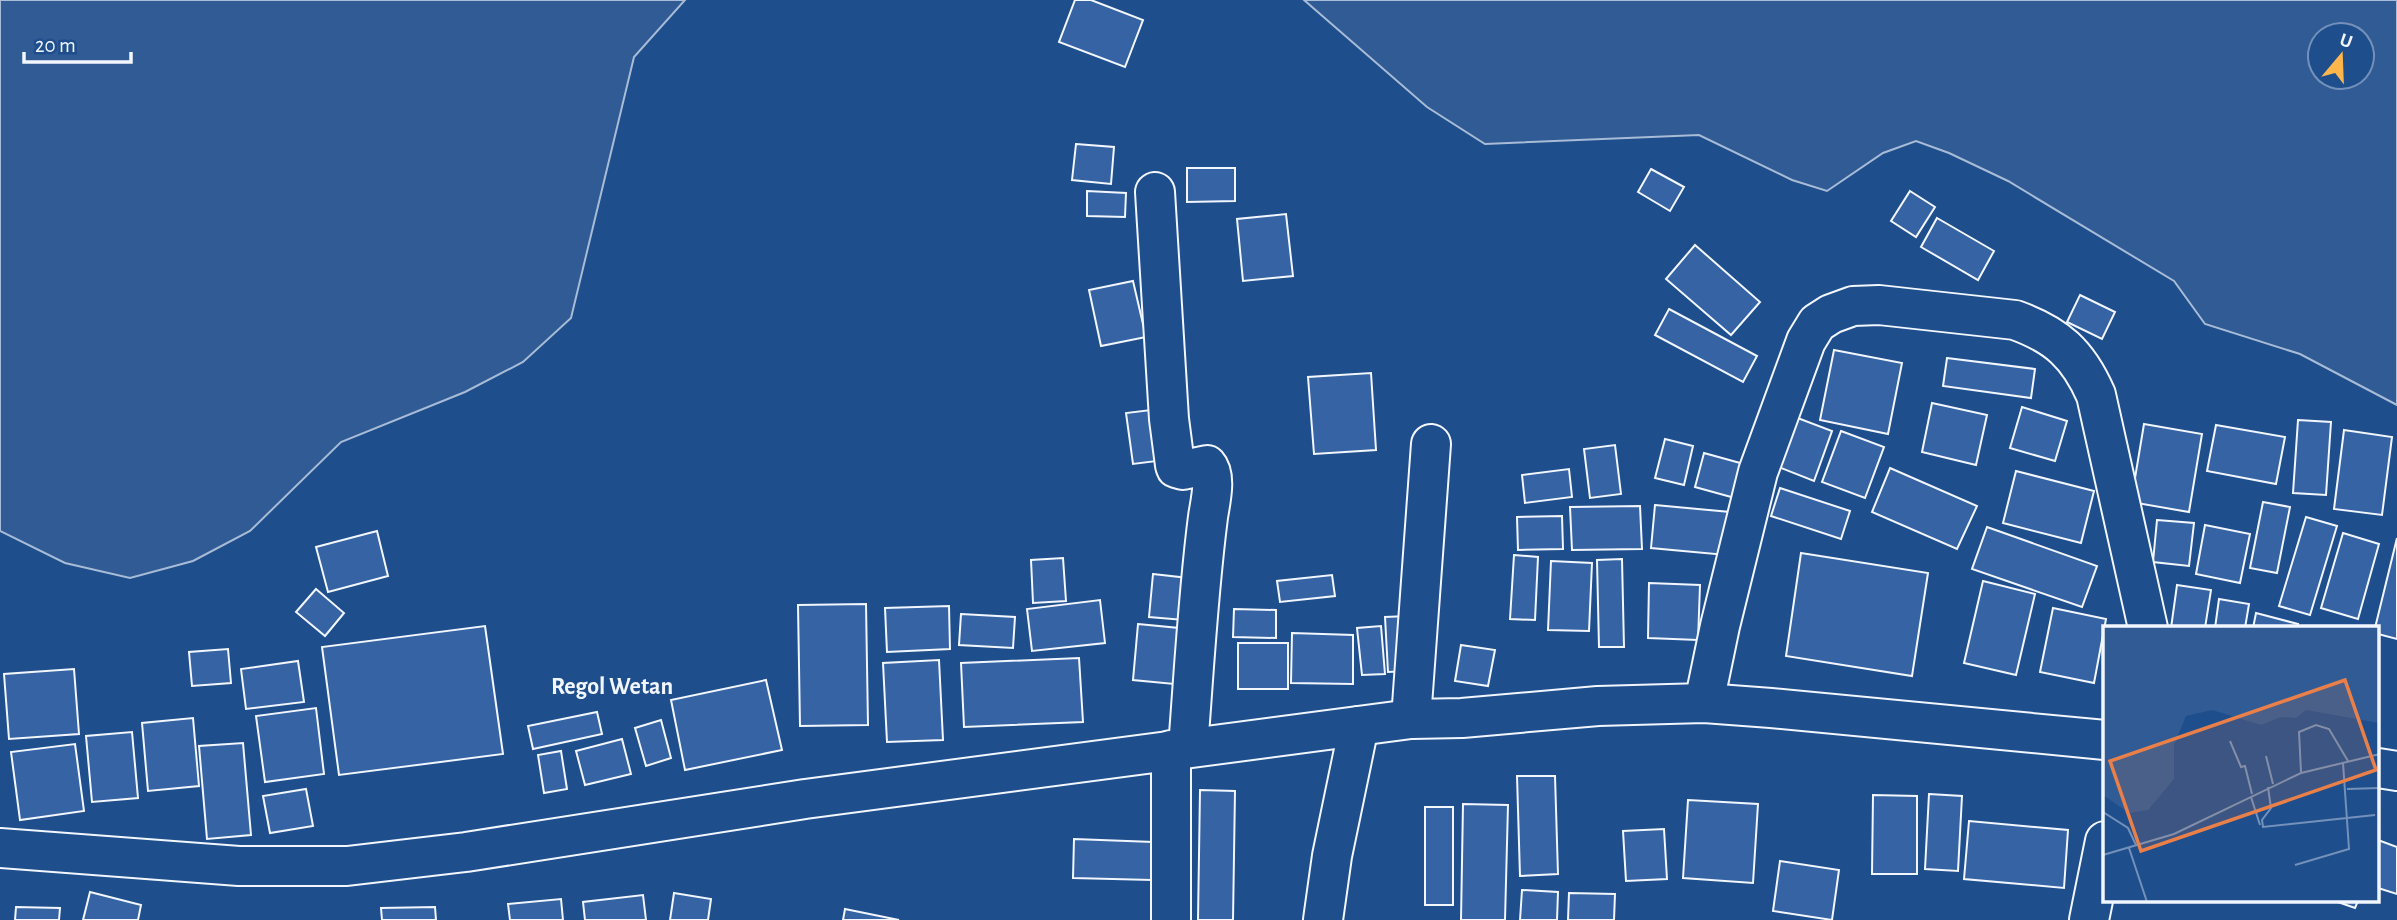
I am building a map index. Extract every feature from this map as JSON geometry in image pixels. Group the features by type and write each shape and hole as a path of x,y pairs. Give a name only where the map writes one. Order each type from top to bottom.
{"main road":[{"path":"1155,192 1169,419 1175,466 1183,470 1207,466 1211,470 1211,491 1179,749 1171,920"},
{"path":"1704,703 1758,472 1806,341 1817,323 1831,314 1853,306 1879,305 2015,320 2036,327 2057,340 2074,356 2096,395 2148,626"},
{"path":"1412,719 1431,444"},
{"path":"0,848 239,866 347,866 466,852 805,799 1412,719 1462,718 1598,706 1704,703 2103,740"},
{"path":"1323,920 1332,856 1359,726"},
{"path":"2089,920 2103,851"}],"shaded area":[{"path":"0,0 685,0 634,57 571,318 523,362 465,392 341,442 250,531 193,561 130,578 65,563 0,531"},
{"path":"1304,0 2397,0 2397,405 2300,354 2205,324 2174,281 2008,181 1949,153 1916,141 1883,153 1827,191 1792,180 1699,135 1485,144 1427,107"}],"building":[{"path":"1075,0 1091,0 1143,20 1125,67 1059,42"},
{"path":"1076,144 1114,147 1111,184 1072,180"},
{"path":"1187,168 1235,168 1235,201 1187,202"},
{"path":"1651,169 1684,187 1670,211 1638,192"},
{"path":"1087,191 1126,193 1125,217 1087,216"},
{"path":"1910,191 1935,207 1916,237 1891,221"},
{"path":"1286,214 1293,276 1243,281 1237,219"},
{"path":"1937,218 1994,251 1978,280 1921,247"},
{"path":"1695,245 1760,302 1731,335 1666,279"},
{"path":"1133,281 1146,337 1101,346 1089,290"},
{"path":"2080,295 2115,312 2102,339 2067,322"},
{"path":"1669,309 1757,356 1743,382 1655,335"},
{"path":"1834,350 1902,363 1888,434 1820,420"},
{"path":"1947,358 2035,369 2031,398 1943,386"},
{"path":"1371,373 1376,450 1314,454 1308,377"},
{"path":"1932,403 1987,415 1976,465 1922,452"},
{"path":"2022,407 2067,421 2055,461 2010,448"},
{"path":"1159,409 1165,460 1133,464 1126,413"},
{"path":"1795,417 1832,431 1814,481 1776,466"},
{"path":"2298,420 2331,422 2326,495 2293,493"},
{"path":"2144,424 2202,434 2189,512 2131,502"},
{"path":"2216,425 2285,437 2276,484 2207,471"},
{"path":"2344,430 2392,437 2382,515 2334,509"},
{"path":"1841,431 1884,447 1865,498 1822,482"},
{"path":"1665,439 1693,446 1684,485 1655,478"},
{"path":"1615,445 1621,494 1590,498 1584,449"},
{"path":"1704,453 1751,466 1742,500 1695,487"},
{"path":"1890,468 1977,506 1957,549 1872,512"},
{"path":"1569,469 1572,497 1525,503 1522,475"},
{"path":"2016,471 2094,491 2081,543 2003,523"},
{"path":"1780,488 1850,511 1841,539 1771,516"},
{"path":"2263,502 2290,507 2277,573 2250,568"},
{"path":"1655,505 1730,512 1726,555 1651,548"},
{"path":"1640,506 1642,549 1572,550 1570,507"},
{"path":"1562,516 1563,549 1518,550 1517,517"},
{"path":"2306,517 2337,526 2310,615 2279,606"},
{"path":"2157,520 2194,523 2189,566 2153,562"},
{"path":"2205,525 2250,534 2240,583 2196,574"},
{"path":"1987,527 2097,566 2082,607 1972,569"},
{"path":"377,531 388,576 328,592 316,547"},
{"path":"2343,533 2379,544 2358,619 2321,608"},
{"path":"2397,538 2397,639 2380,635 2380,626 2375,626"},
{"path":"1801,553 1928,573 1912,676 1786,656"},
{"path":"1514,555 1538,557 1535,620 1510,619"},
{"path":"1063,558 1066,601 1033,603 1031,560"},
{"path":"1622,559 1624,647 1599,647 1597,560"},
{"path":"1551,561 1592,563 1589,631 1548,630"},
{"path":"1153,574 1188,578 1184,620 1149,617"},
{"path":"1332,575 1335,596 1280,602 1277,581"},
{"path":"1983,581 2035,594 2016,675 1964,663"},
{"path":"1649,583 1700,585 1698,640 1648,638"},
{"path":"2177,585 2211,590 2205,626 2171,626"},
{"path":"316,589 344,613 325,636 296,612"},
{"path":"2219,599 2249,604 2245,626 2215,626"},
{"path":"1100,600 1105,643 1032,651 1027,609"},
{"path":"866,604 868,725 800,726 798,605"},
{"path":"949,606 950,649 887,652 885,608"},
{"path":"2053,608 2106,619 2094,683 2040,672"},
{"path":"1234,609 1276,610 1276,638 1233,637"},
{"path":"2256,613 2298,624 2298,626 2253,626"},
{"path":"961,614 1015,617 1013,648 959,645"},
{"path":"1408,616 1411,671 1388,672 1385,617"},
{"path":"1138,624 1179,628 1174,684 1133,680"},
{"path":"485,626 503,754 339,775 322,647"},
{"path":"1381,626 1385,674 1362,675 1357,628"},
{"path":"1292,633 1353,635 1353,684 1291,683"},
{"path":"1238,643 1288,643 1288,689 1238,689"},
{"path":"1461,645 1495,650 1488,686 1455,681"},
{"path":"228,649 231,683 192,686 189,652"},
{"path":"1079,658 1083,722 964,727 961,663"},
{"path":"939,660 943,740 887,742 883,663"},
{"path":"298,661 304,702 246,709 241,669"},
{"path":"74,669 79,734 9,739 4,674"},
{"path":"766,680 782,750 685,770 671,700"},
{"path":"316,708 324,774 265,782 256,716"},
{"path":"597,712 602,734 533,749 528,726"},
{"path":"193,718 199,786 148,791 142,723"},
{"path":"661,720 671,758 646,766 635,728"},
{"path":"132,732 138,798 92,802 86,736"},
{"path":"622,739 631,774 585,785 576,751"},
{"path":"243,743 251,835 207,839 199,746"},
{"path":"75,744 84,811 20,820 11,752"},
{"path":"561,751 567,789 544,793 538,755"},
{"path":"1517,776 1555,776 1558,874 1520,876"},
{"path":"306,789 313,826 270,833 263,796"},
{"path":"1200,790 1235,791 1233,920 1198,920"},
{"path":"1929,794 1962,796 1958,871 1925,869"},
{"path":"1873,795 1917,796 1917,874 1872,874"},
{"path":"1688,800 1758,804 1753,883 1683,878"},
{"path":"1463,804 1508,805 1505,920 1461,920"},
{"path":"1425,807 1453,807 1453,905 1425,905"},
{"path":"1969,821 2068,830 2064,888 1964,879"},
{"path":"1664,829 1667,879 1626,881 1623,831"},
{"path":"1074,839 1153,842 1152,880 1073,878"},
{"path":"2380,841 2397,847 2397,894 2380,889"},
{"path":"1780,861 1839,870 1832,920 1773,911"},
{"path":"1522,890 1558,892 1557,920 1520,920"},
{"path":"90,892 141,905 138,920 83,920"},
{"path":"674,893 711,899 708,920 670,920"},
{"path":"1569,893 1615,894 1614,920 1568,920"},
{"path":"643,895 646,920 585,920 583,902"},
{"path":"561,899 563,920 510,920 508,904"},
{"path":"2338,902 2358,902 2355,908"},
{"path":"16,907 60,908 59,920 15,920"},
{"path":"435,907 436,920 382,920 381,908"},
{"path":"845,909 899,920 843,920"}],"district":[{"name":"Regol Wetan","path":"612,687"}]}
